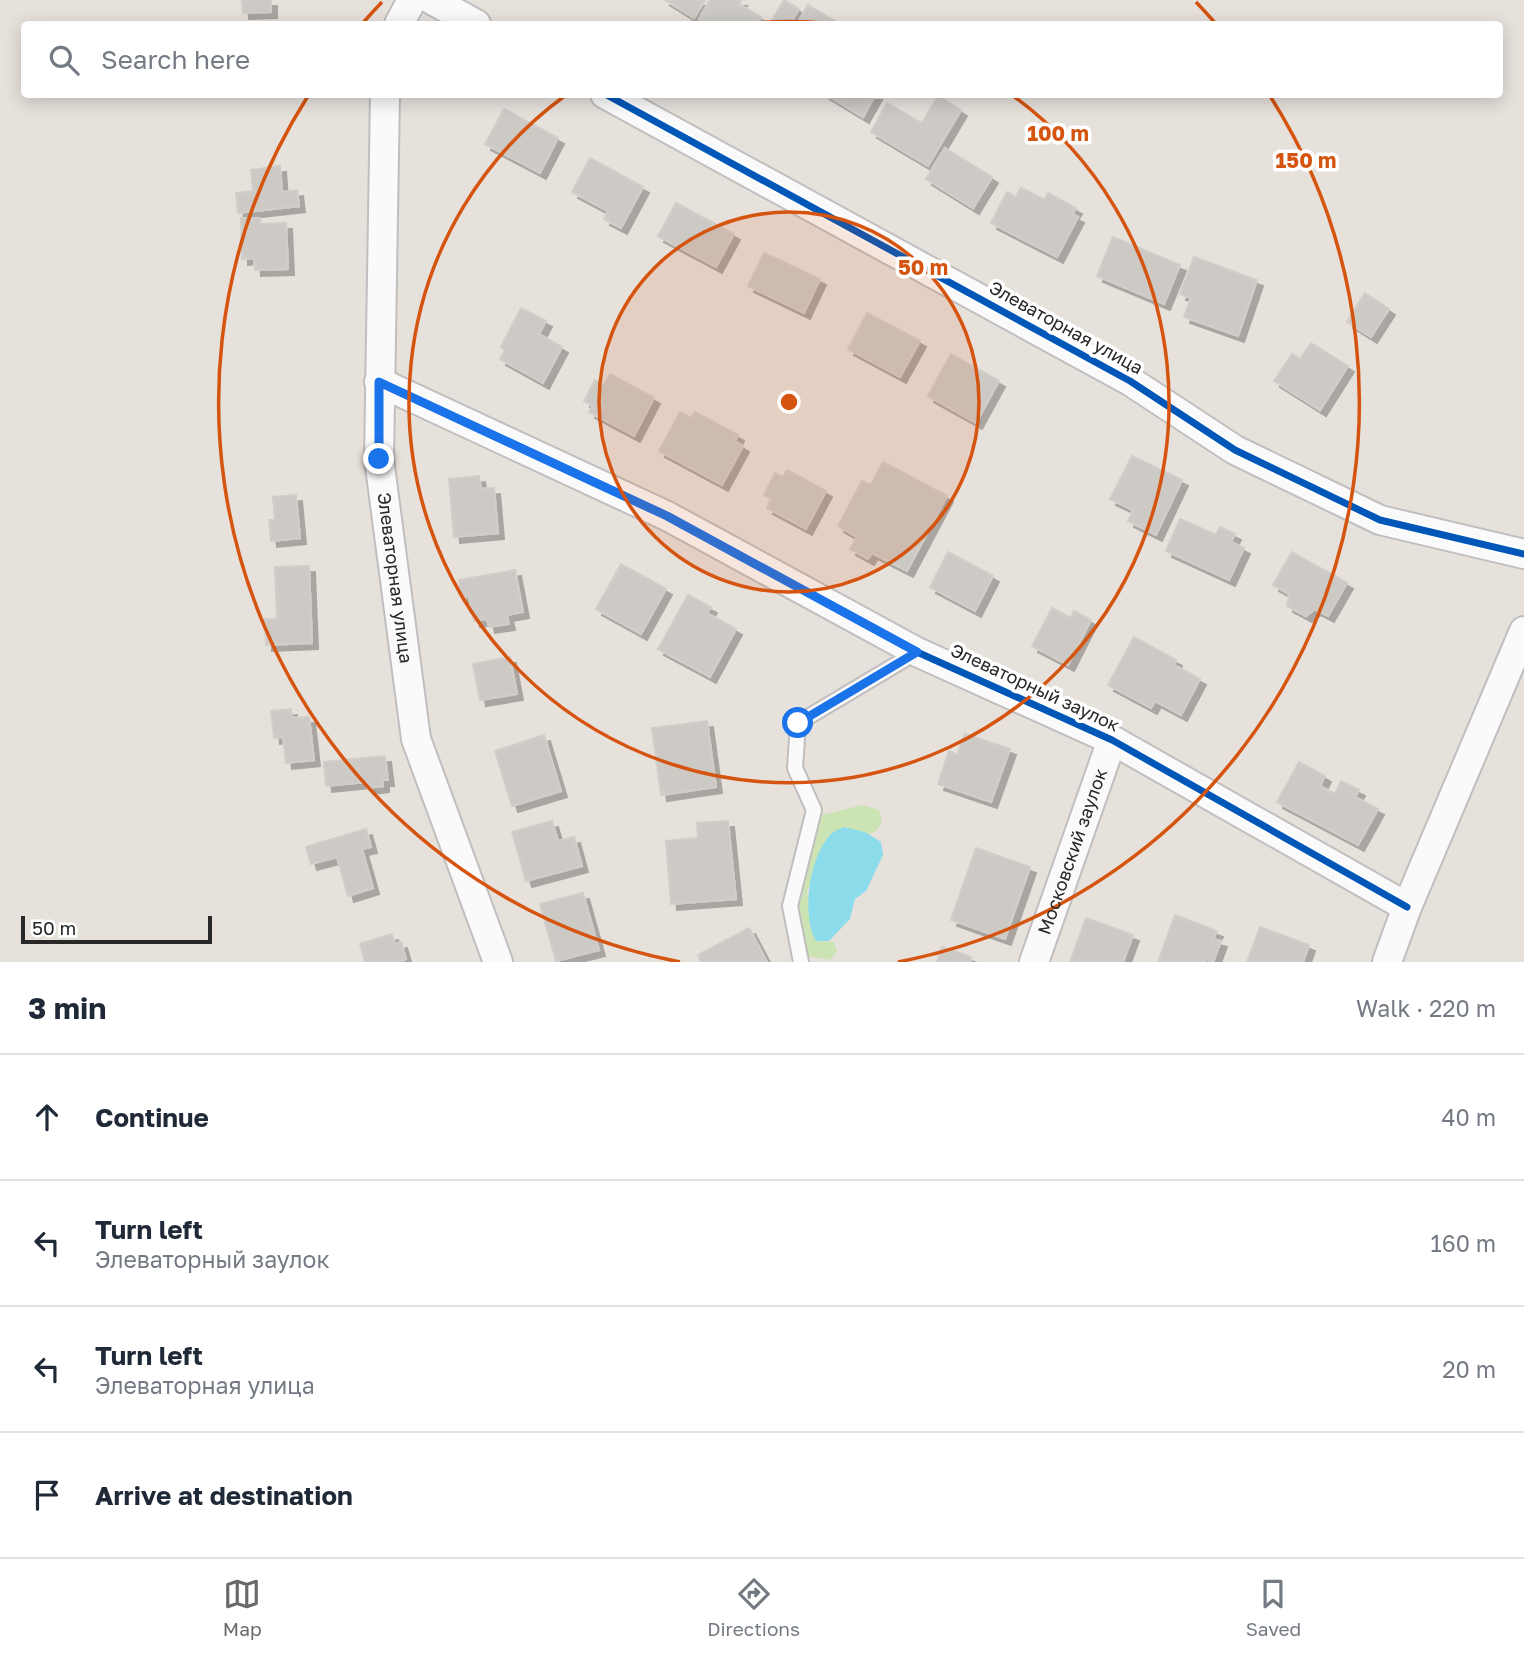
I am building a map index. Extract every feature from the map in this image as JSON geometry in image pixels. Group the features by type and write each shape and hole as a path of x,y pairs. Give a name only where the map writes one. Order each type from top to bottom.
{"street":[{"path":"401,21 412,0"},
{"path":"432,0 471,21"},
{"name":"Элеваторная улица","path":"385,98 379,459 415,739 498,962"},
{"name":"Элеваторная улица","path":"612,98 1130,381 1235,450 1380,520 1524,554"},
{"name":"Элеваторный заулок","path":"379,382 667,516 917,652 1112,740 1407,907"},
{"path":"1387,962 1407,907 1524,635"},
{"name":"Московский заулок","path":"1034,962 1112,740"}],"lane":[{"path":"801,962 790,906 814,810 795,768 798,723 917,652"}],"green space":[{"path":"862,805 879,810 882,823 876,831 869,834 830,834 820,852 807,892 816,941 834,942 837,951 830,960 802,955 790,902 793,860 807,829 822,815"}],"water":[{"path":"844,827 865,832 881,842 883,855 866,891 855,899 850,919 829,941 816,941 811,930 808,902 812,872 823,845 831,834"}],"building":[{"path":"242,0 271,0 271,12 243,13"},
{"path":"665,0 705,0 694,18"},
{"path":"710,0 741,0 739,4 761,17 759,21 699,19"},
{"path":"784,0 799,9 792,21 772,21"},
{"path":"808,5 835,21 799,21"},
{"path":"832,98 874,98 863,117"},
{"path":"937,98 961,110 928,166 871,132 887,103 922,123"},
{"path":"504,109 558,138 540,173 485,144"},
{"path":"945,148 992,177 973,208 926,179"},
{"path":"590,158 643,187 621,228 604,219 608,211 572,192"},
{"path":"280,166 282,192 297,190 299,206 238,213 236,193 253,191 251,170"},
{"path":"1021,188 1045,200 1048,193 1076,208 1072,214 1078,217 1057,257 991,223 1007,192 1016,197"},
{"path":"676,203 734,234 716,267 658,236"},
{"path":"241,218 260,218 260,224 286,223 288,269 255,270 254,258 242,259"},
{"path":"1113,237 1180,265 1164,304 1097,276"},
{"path":"764,253 820,279 804,313 748,286"},
{"path":"1194,257 1257,280 1238,336 1184,317 1191,298 1180,294"},
{"path":"1365,293 1389,309 1371,337 1347,322"},
{"path":"521,308 546,321 539,334 562,347 543,383 500,359 505,350 501,347"},
{"path":"867,313 920,341 900,377 848,349"},
{"path":"1311,343 1348,366 1320,410 1274,381 1292,354 1300,359"},
{"path":"951,354 999,381 976,423 928,396"},
{"path":"610,374 654,398 634,436 589,412 593,406 584,401 595,380 604,385"},
{"path":"680,412 691,418 695,412 738,435 735,441 743,446 722,485 659,451"},
{"path":"1132,456 1182,480 1156,535 1128,521 1133,510 1110,499"},
{"path":"883,462 947,496 907,571 872,553 868,559 850,549 857,537 838,526 862,481 871,485"},
{"path":"787,470 826,491 806,529 767,508 771,499 764,495 775,473 783,477"},
{"path":"479,476 481,489 494,488 498,533 454,537 449,479"},
{"path":"296,495 300,538 271,541 269,520 275,520 273,497"},
{"path":"1180,519 1216,535 1220,527 1235,534 1231,542 1244,548 1229,580 1166,551"},
{"path":"948,552 993,576 975,611 930,587"},
{"path":"1292,552 1347,583 1328,616 1315,609 1306,616 1287,606 1289,594 1273,585"},
{"path":"621,564 666,589 641,634 596,609"},
{"path":"309,566 312,643 266,645 265,619 277,619 275,567"},
{"path":"515,570 523,612 507,615 509,624 489,627 487,619 474,621 469,596 462,597 459,580"},
{"path":"688,595 711,607 707,613 736,629 710,677 658,649"},
{"path":"1052,608 1071,618 1074,611 1091,620 1068,665 1032,646"},
{"path":"1134,637 1176,660 1174,665 1200,679 1181,715 1155,701 1151,708 1108,685"},
{"path":"510,657 517,694 480,700 473,664"},
{"path":"291,709 292,718 309,717 314,760 286,763 283,737 274,738 271,711"},
{"path":"707,721 716,787 661,795 652,728"},
{"path":"965,734 1010,749 991,802 938,784 949,751 957,755"},
{"path":"544,735 561,791 512,806 495,751"},
{"path":"385,756 388,780 383,780 383,786 367,788 366,782 326,786 324,762"},
{"path":"1299,762 1325,776 1320,786 1335,794 1341,781 1359,790 1355,797 1378,809 1358,845 1277,802"},
{"path":"552,821 558,841 574,837 582,866 526,881 512,832"},
{"path":"728,821 736,899 671,904 666,841 698,838 697,823"},
{"path":"366,829 371,847 362,849 373,888 348,896 337,857 311,864 306,847"},
{"path":"976,848 1030,867 1005,939 951,920"},
{"path":"583,893 599,950 556,961 540,904"},
{"path":"1175,915 1217,931 1213,939 1221,941 1213,962 1206,959 1205,962 1158,962"},
{"path":"1086,918 1133,935 1123,962 1070,962"},
{"path":"1260,927 1309,945 1303,962 1247,962"},
{"path":"749,928 767,962 701,962 698,955"},
{"path":"392,934 395,944 401,942 406,959 400,962 365,962 360,944"},
{"path":"942,947 971,957 970,962 937,962"}],"cycle path":[{"path":"612,98 1130,381 1235,450 1380,520 1524,554"},
{"path":"379,382 667,516 917,652 1112,740 1407,907"}],"route":[{"path":"379,459 379,382 667,516 917,652 798,723"}]}
